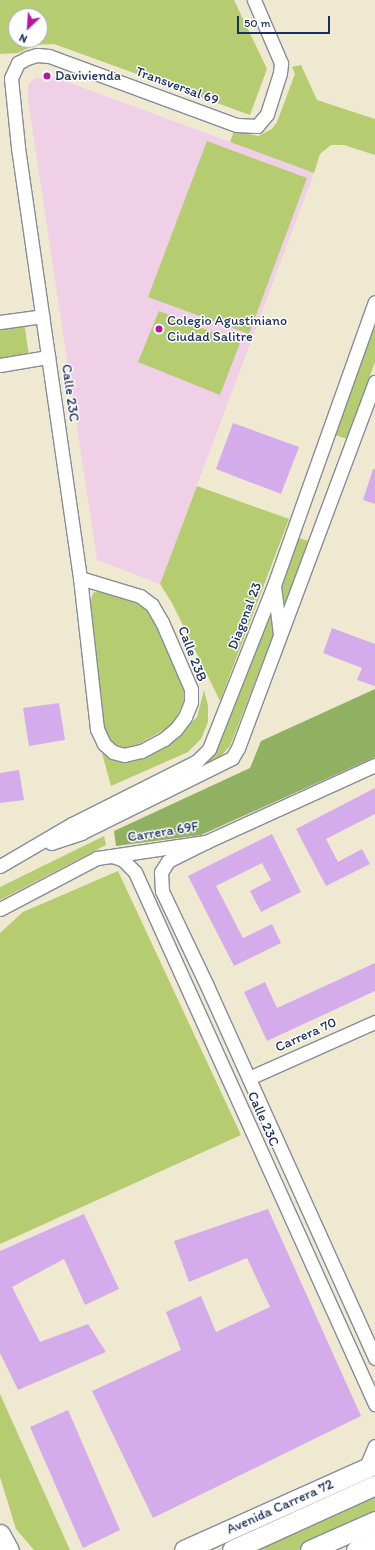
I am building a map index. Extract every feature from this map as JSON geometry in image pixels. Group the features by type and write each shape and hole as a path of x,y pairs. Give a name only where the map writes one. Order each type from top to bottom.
{"highway":[{"name":"Avenida Carrera 72","path":"184,1550 370,1466"},
{"name":"Avenida Carrera 72","path":"232,1550 375,1485"},
{"path":"310,1550 375,1521"},
{"path":"0,1534 9,1550"},
{"path":"356,1550 375,1541"}],"street":[{"name":"Transversal 69","path":"18,63 37,54 49,56 237,125 258,126 267,114 280,73 281,63 254,0"},
{"name":"Calle 23C","path":"18,63 13,71 10,86 80,578 99,737 108,749 128,754 164,740 185,717"},
{"name":"Diagonal 23","path":"0,866 34,848 72,824 197,761 209,749 274,585 375,302"},
{"path":"0,322 43,316"},
{"path":"0,365 48,357"},
{"name":"Diagonal 23","path":"34,848 82,834 228,762 238,748 375,382"},
{"name":"Calle 23B","path":"80,578 140,596 152,605 162,622 190,689 190,702 185,717"},
{"path":"274,585 280,636"},
{"name":"Carrera 69F","path":"0,909 97,858 206,842 375,765"},
{"name":"Calle 23C","path":"206,842 168,861 161,872 162,891 249,1078 375,1358"},
{"name":"Calle 23C","path":"112,856 122,859 135,872 375,1404"},
{"name":"Carrera 70","path":"249,1078 375,1022"},
{"path":"370,1466 375,1446"}],"shaded area":[{"name":"Colegio Agustiniano Ciudad Salitre","path":"54,77 314,173 160,584 97,560 28,100 28,85 35,78"}],"green space":[{"path":"0,0 234,0 267,69 250,115 54,44 48,44 48,8 8,8 8,48 29,48 18,53 0,54"},
{"path":"301,65 317,100 375,119 375,155 344,145 331,145 320,154 314,173 230,142 234,131 258,136 272,129 277,122 295,74 292,67"},
{"path":"207,141 307,178 249,334 148,297"},
{"path":"159,311 240,343 220,395 138,362"},
{"path":"24,322 29,356 0,360 0,325"},
{"path":"375,322 375,362 347,439 335,435"},
{"path":"197,486 289,519 220,701 172,603 160,584"},
{"path":"296,537 308,541 284,607 278,587"},
{"path":"101,590 145,607 152,617 184,689 185,698 173,725 131,748 117,747 108,740 104,725 89,610 93,593"},
{"path":"270,607 274,634 230,746 221,756 177,780 207,758"},
{"path":"375,689 375,757 201,835 116,846 114,831 250,768 261,741"},
{"path":"204,690 208,706 208,722 201,739 188,752 111,786 102,753 117,760 131,760 177,737 197,717"},
{"path":"104,836 106,845 0,900 0,887"},
{"path":"118,871 241,1135 0,1244 0,933 23,912"},
{"path":"0,1394 70,1550 34,1550 16,1529 0,1477"},
{"path":"375,1491 375,1514 299,1550 246,1550"}],"building":[{"path":"233,423 299,447 281,494 216,469"},
{"path":"373,469 375,469 375,504 363,500"},
{"path":"332,628 375,644 375,686 357,680 362,668 323,653"},
{"path":"59,703 65,740 29,746 23,708"},
{"path":"19,770 24,800 0,803 0,773"},
{"path":"375,788 375,814 326,839 338,862 362,849 370,864 326,886 296,829"},
{"path":"272,834 301,892 261,912 250,891 271,880 262,863 216,886 243,938 272,924 281,943 234,966 188,876"},
{"path":"375,963 375,991 267,1041 244,992 265,982 277,1008"},
{"path":"268,1209 361,1416 153,1518 92,1391 181,1350 166,1312 201,1296 216,1332 270,1307 247,1258 189,1282 174,1241"},
{"path":"84,1214 119,1289 85,1305 64,1259 12,1287 40,1342 88,1324 106,1352 18,1390 0,1353 0,1251"},
{"path":"68,1410 120,1530 83,1548 30,1427"}],"place":[{"name":"Davivienda","path":"47,76"},
{"name":"Colegio Agustiniano Ciudad Salitre","path":"159,329"}]}
